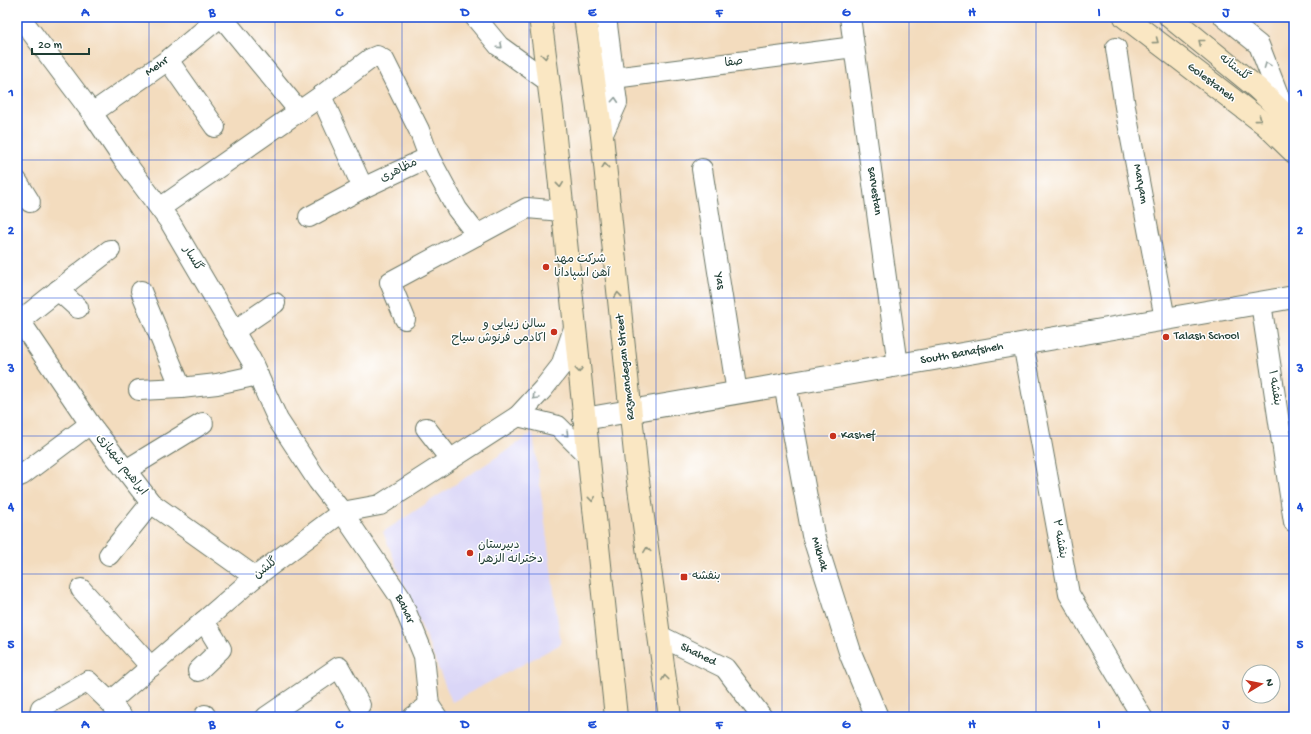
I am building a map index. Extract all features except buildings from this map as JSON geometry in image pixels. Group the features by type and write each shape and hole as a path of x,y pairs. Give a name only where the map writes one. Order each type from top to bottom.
{"main road":[{"path":"540,17 616,717"},
{"name":"Razmandegan Street","path":"585,17 602,136 637,473 670,717"},
{"name":"گلستانه","path":"1170,17 1257,88 1290,119"},
{"name":"Golestaneh","path":"1124,18 1266,125 1294,152"}],"street":[{"path":"475,17 499,46 548,82"},
{"path":"602,136 617,103 606,17"},
{"name":"sarvestan","path":"850,17 898,365"},
{"path":"1224,17 1259,45 1290,119"},
{"path":"216,18 299,111"},
{"name":"Mehr","path":"92,113 168,60 216,18"},
{"name":"گلسار","path":"20,19 92,113 123,159 160,208 251,360 278,420 318,481 342,512"},
{"name":"صفا","path":"614,78 854,48"},
{"name":"Maryam","path":"1116,48 1125,107 1165,319"},
{"path":"160,208 321,96 370,59 377,56 384,60 419,130 429,157"},
{"path":"168,60 215,127"},
{"path":"321,96 363,188"},
{"name":"مظاهری","path":"309,217 363,188 429,157 457,208 477,235"},
{"name":"Yas","path":"702,169 737,393"},
{"path":"17,181 30,202"},
{"path":"405,319 390,282 527,208 562,211"},
{"path":"18,322 110,250"},
{"path":"58,290 78,308"},
{"path":"141,291 181,388"},
{"name":"South Banafsheh","path":"584,419 1294,297"},
{"path":"234,331 274,302"},
{"name":"بنفشه ۱","path":"1261,303 1294,522"},
{"name":"ابراهیم شهبازی","path":"18,322 90,424 151,503 255,577"},
{"name":"گلشن","path":"39,717 41,708 88,681 116,710 151,667 255,577 342,512 380,505 518,416 543,389 561,366 574,328"},
{"name":"بنفشه ۲","path":"1023,343 1069,594 1142,717"},
{"path":"139,390 181,388 217,384 258,375"},
{"name":"Mikhak","path":"785,384 813,535 851,655 877,717"},
{"path":"518,416 558,426 588,456"},
{"path":"126,470 202,423"},
{"path":"17,477 22,476 90,424"},
{"path":"426,428 450,459"},
{"path":"109,555 151,503"},
{"name":"Bahar","path":"342,512 400,597 424,656 433,711"},
{"path":"82,589 151,667"},
{"path":"198,671 222,649 204,621"},
{"name":"Shahed","path":"660,636 725,668 762,717"},
{"path":"266,717 339,667 360,705"},
{"path":"413,717 433,711"}],"shaded area":[{"name":"دبيرستان دخترانه الزهرا","path":"533,433 561,644 452,702 383,532"}],"place":[{"name":"شرکت مهد آهن اسپادانا","path":"546,267"},
{"name":"سالن زیبایی و اکادمی فرنوش سیاح","path":"554,332"},
{"name":"Talash School","path":"1166,337"},
{"name":"Kashef","path":"833,436"},
{"name":"دبيرستان دخترانه الزهرا","path":"470,553"},
{"name":"بنفشه","path":"684,577"}]}
